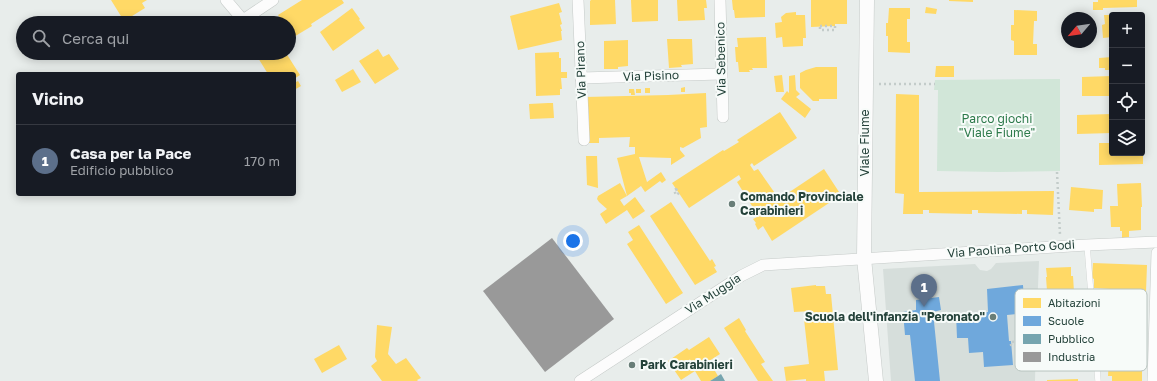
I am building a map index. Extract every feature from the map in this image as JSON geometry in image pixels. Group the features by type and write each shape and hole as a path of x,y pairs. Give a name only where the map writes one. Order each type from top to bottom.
{"street":[{"path":"226,0 240,16"},
{"path":"249,16 273,0"},
{"name":"Via Pirano","path":"578,0 584,140"},
{"name":"Via Sebenico","path":"720,0 723,118"},
{"name":"Viale Fiume","path":"867,0 864,258 876,381"},
{"name":"Via Pisino","path":"581,78 721,74"},
{"name":"Via Paolina Porto Godi","path":"864,258 1060,246 1157,242"},
{"path":"1153,381 1155,358 1157,253"},
{"name":"Via Muggia","path":"580,381 741,276 764,265 864,258"}],"lane":[{"path":"1087,245 1091,289"},
{"path":"1097,371 1098,381"}],"path":[{"path":"820,26 835,26 835,30 820,30 820,26"},
{"path":"866,84 935,84"},
{"path":"1058,172 1060,246"},
{"path":"1015,342 1011,342 1012,346 1015,346"}],"shaded area":[{"path":"1039,261 1038,289 1015,289 1015,371 1035,371 1035,381 891,381 883,269 975,264 980,270 987,271 996,263"}],"green space":[{"name":"Parco giochi \"Viale Fiume\"","path":"1060,79 1060,171 937,171 938,90 934,90 935,80"}],"building: Abitazioni":[{"path":"111,0 147,0 142,3 145,8 132,16 121,16"},
{"path":"302,0 342,0 344,3 296,36 296,16 278,15"},
{"path":"591,0 615,0 616,24 590,25"},
{"path":"631,0 658,0 658,21 632,22"},
{"path":"677,0 706,0 707,8 704,8 705,20 678,21"},
{"path":"732,0 765,0 765,17 735,18"},
{"path":"811,0 847,0 847,24 811,27"},
{"path":"973,0 973,2 949,1"},
{"path":"1098,0 1137,0 1137,7 1103,8 1103,10 1093,10 1093,2 1098,2"},
{"path":"559,3 562,12 559,13 562,24 560,25 562,40 518,50 510,16"},
{"path":"926,7 937,9 936,14 925,13"},
{"path":"352,8 365,28 333,51 320,32"},
{"path":"889,8 910,8 910,19 907,19 907,42 910,42 910,53 888,52 886,23 888,23"},
{"path":"1014,10 1037,11 1037,21 1034,21 1033,44 1037,44 1037,55 1014,55 1014,41 1011,40 1011,25 1014,25"},
{"path":"796,12 796,15 805,15 806,38 803,38 803,46 783,47 782,37 776,38 775,23 782,22 781,17 786,13"},
{"path":"1104,15 1109,15 1109,37 1103,38 1102,25 1105,24"},
{"path":"766,37 767,68 752,68 753,70 749,70 750,72 739,72 738,62 736,62 735,47 738,47 737,38"},
{"path":"667,39 692,39 693,64 669,68"},
{"path":"628,40 628,66 618,67 618,69 604,69 604,41"},
{"path":"378,49 383,57 389,54 399,69 375,84 359,61"},
{"path":"559,52 559,58 561,58 561,72 567,72 567,78 561,78 562,89 560,89 560,95 536,96 535,53"},
{"path":"1109,57 1109,70 1099,68 1099,58"},
{"path":"259,60 290,60 300,75 296,78 296,72 267,72"},
{"path":"936,66 954,66 954,77 935,77"},
{"path":"816,67 837,67 837,99 819,99 819,101 813,101 800,88 800,73"},
{"path":"353,69 361,82 342,92 335,80"},
{"path":"782,75 784,92 776,92 774,76"},
{"path":"795,75 796,90 800,94 796,97 811,109 805,118 781,99 787,91 789,93 789,76"},
{"path":"1109,76 1109,96 1082,96 1082,77"},
{"path":"298,81 301,86 296,89 296,82"},
{"path":"685,87 685,92 681,92 681,88"},
{"path":"645,88 650,88 650,93 645,93"},
{"path":"629,89 634,89 635,95 631,95 631,93 629,93"},
{"path":"636,89 641,89 641,93 636,93"},
{"path":"706,93 707,127 700,128 701,138 683,148 680,147 680,150 685,156 671,165 671,158 639,157 647,182 661,172 666,180 662,183 660,181 645,192 641,186 627,196 617,158 635,154 635,147 629,147 630,137 599,138 599,143 585,143 585,97"},
{"path":"896,94 919,95 919,192 1054,191 1053,215 1027,214 1027,210 1022,210 1022,214 978,213 978,210 972,210 972,214 929,213 929,210 923,210 923,214 903,214 904,194 895,193"},
{"path":"553,103 554,118 530,119 529,104"},
{"path":"780,112 797,138 754,166 752,163 750,165 754,171 758,169 779,199 824,169 841,195 772,241 763,226 758,230 755,224 756,223 753,219 757,217 757,214 737,182 741,179 739,175 689,208 672,183 723,150 724,151 739,142 737,140"},
{"path":"1109,114 1109,133 1077,134 1077,115"},
{"path":"1099,143 1109,143 1109,156 1143,156 1143,164 1099,165"},
{"path":"586,156 597,156 598,188 587,185"},
{"path":"620,183 627,196 620,200 624,206 635,197 645,211 633,219 627,210 606,224 600,214 607,209 599,202 597,199 598,196"},
{"path":"1141,183 1141,230 1129,231 1129,237 1122,238 1122,231 1120,231 1120,227 1111,227 1110,206 1118,206 1117,184"},
{"path":"1071,187 1103,190 1102,209 1094,209 1094,212 1069,210"},
{"path":"671,202 710,261 712,259 716,266 714,267 717,272 695,285 650,216"},
{"path":"639,225 683,293 666,304 627,244 633,240 628,232"},
{"path":"1093,263 1147,265 1146,289 1094,288 1094,279 1092,278"},
{"path":"1071,267 1074,289 1047,289 1046,268"},
{"path":"816,285 825,286 826,294 831,294 838,370 824,371 825,381 806,381 806,379 786,381 784,367 809,364 804,319 814,318 813,311 794,312 791,288"},
{"path":"739,318 746,330 745,331 765,362 761,364 773,381 758,381 724,328"},
{"path":"377,325 392,327 388,354 396,364 406,358 421,378 417,380 418,381 382,381 371,366 377,361 375,357"},
{"path":"709,337 720,354 709,361 718,376 710,381 701,381 695,371 681,380 668,361 687,348 689,350"},
{"path":"339,345 347,359 322,373 314,359"},
{"path":"1108,371 1142,371 1142,381 1112,381 1112,376 1108,376"},
{"path":"1078,379 1078,381 1047,381 1047,380"}],"building: Scuole":[{"path":"1023,285 1023,289 1015,289 1015,314 1007,315 1013,365 984,367 983,352 969,353 968,338 957,338 956,314 988,312 987,289"},
{"path":"939,297 941,310 933,312 940,381 915,381 910,335 905,335 903,312 916,310 916,300"}],"building: Pubblico":[{"path":"721,374 725,381 710,381 718,376"}],"building: Industria":[{"path":"552,238 614,319 545,372 483,291"}],"place":[{"name":"Comando Provinciale Carabinieri","path":"732,204"},
{"name":"Casa per la Pace","path":"924,307"},
{"name":"Scuola dell'infanzia \"Peronato\"","path":"993,317"},
{"name":"Park Carabinieri","path":"632,365"}]}
